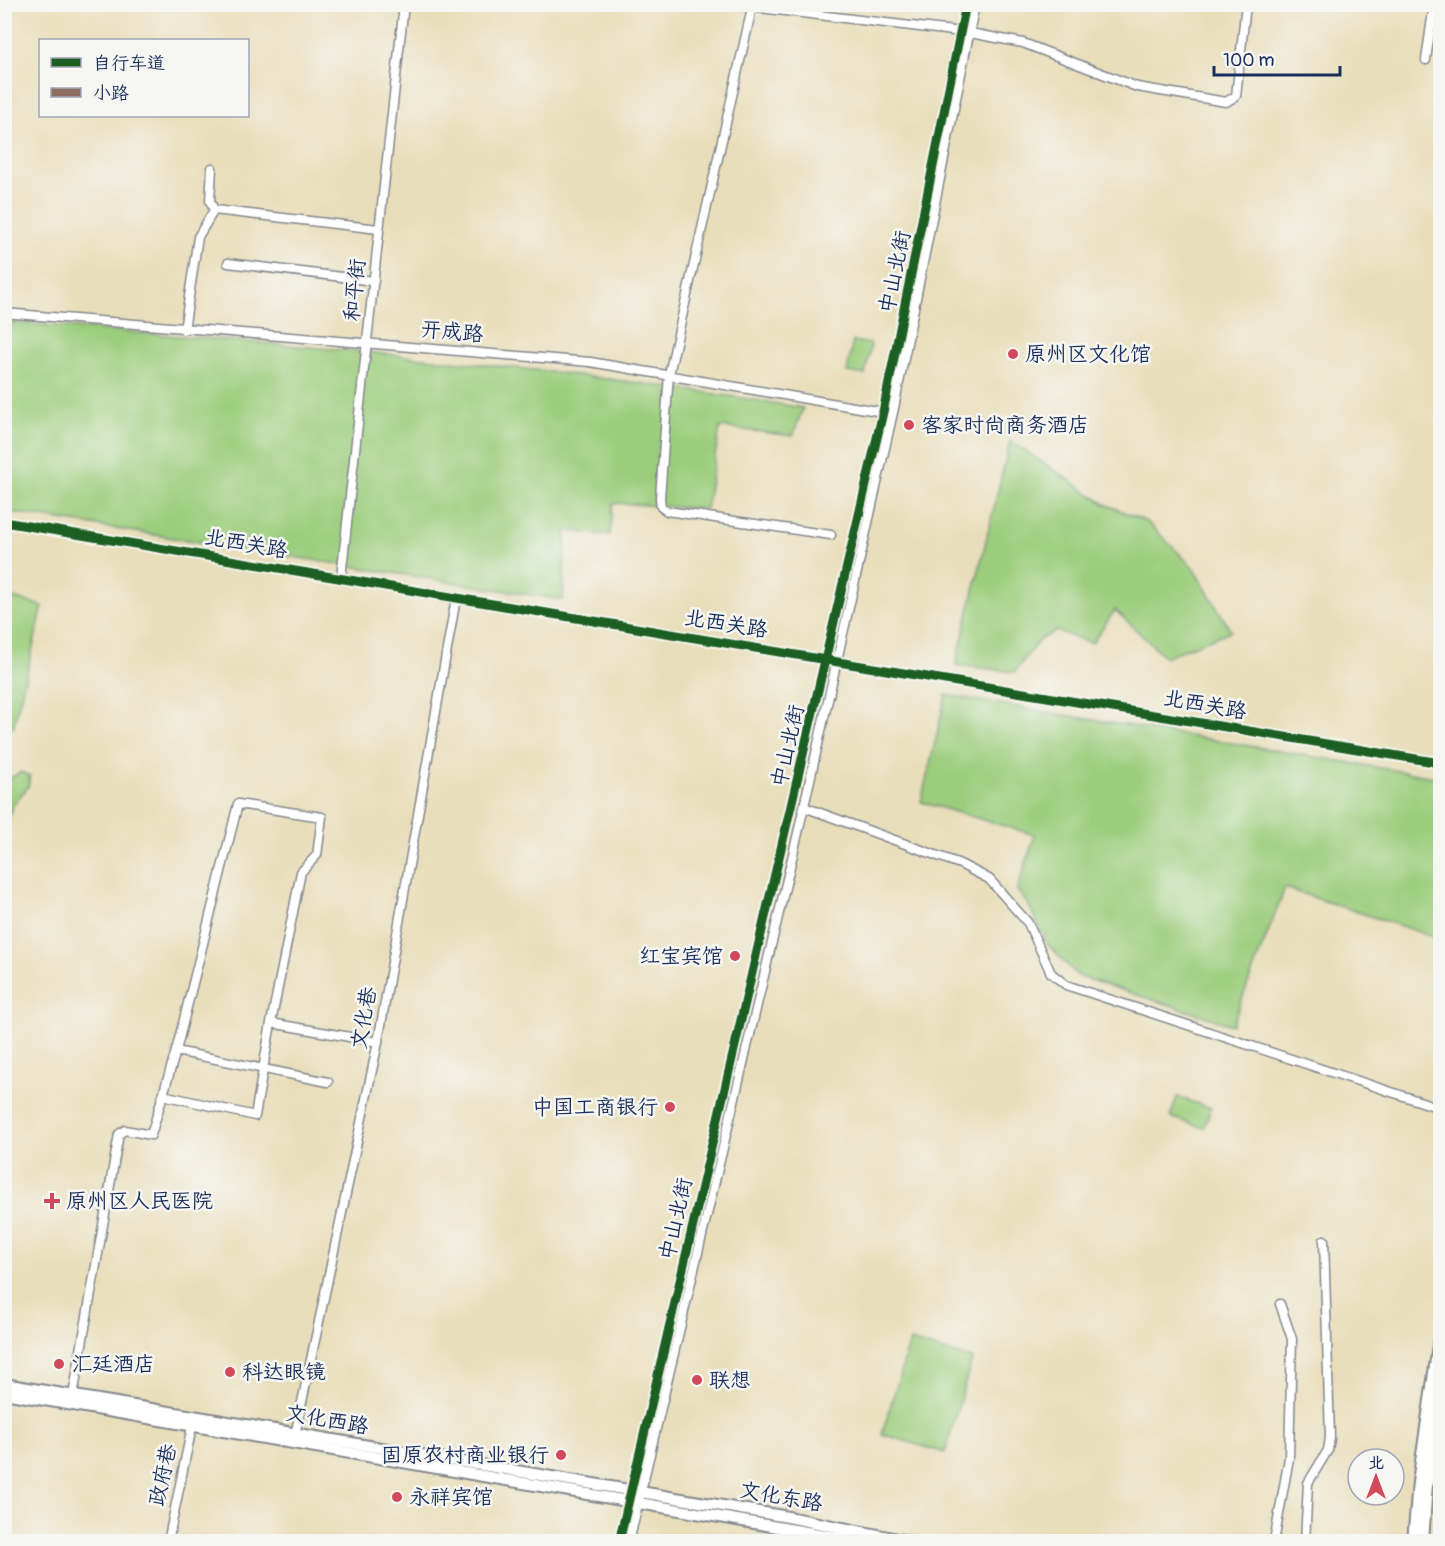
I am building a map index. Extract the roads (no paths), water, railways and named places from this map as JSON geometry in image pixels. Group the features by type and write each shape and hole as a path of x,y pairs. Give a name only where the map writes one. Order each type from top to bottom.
{"main road":[{"path":"1413,1542 1418,1482 1440,1332"},
{"name":"文化西路","path":"4,1384 193,1421 634,1498"},
{"name":"文化西路","path":"4,1393 193,1421"},
{"path":"1423,1542 1427,1483 1440,1395"},
{"name":"文化东路","path":"634,1498 828,1538 864,1542"},
{"name":"文化东路","path":"634,1498 788,1517 914,1542"}],"street":[{"path":"4,30 8,4"},
{"name":"和平街","path":"341,578 404,4"},
{"path":"726,4 965,32 1023,43 1137,87 1226,102 1236,96 1246,4"},
{"path":"955,4 971,5"},
{"path":"1426,60 1434,4"},
{"name":"中山北街","path":"634,1498 888,413 971,5"},
{"path":"752,8 669,374 661,507 667,511 831,535"},
{"path":"212,168 210,201 214,210"},
{"path":"214,210 379,230"},
{"path":"184,330 198,237 214,210"},
{"path":"228,263 374,281"},
{"name":"开成路","path":"4,313 184,330 368,342 590,362 888,413"},
{"name":"北西关路","path":"4,522 1440,763"},
{"name":"文化巷","path":"294,1439 378,1042 456,598"},
{"name":"中山北街","path":"634,1498 804,807 831,661"},
{"path":"73,1396 119,1134 125,1130 152,1135 163,1095 176,1051 238,804 322,817 317,855 300,872 255,1116 163,1095"},
{"path":"804,807 960,864 989,879 1028,923 1051,973 1066,985 1440,1108"},
{"path":"271,1023 378,1042"},
{"path":"176,1051 328,1082"},
{"path":"1305,1542 1308,1483 1328,1450 1330,1438 1324,1240"},
{"path":"1274,1542 1289,1458 1292,1339 1280,1304"},
{"name":"政府巷","path":"168,1542 193,1421"},
{"path":"619,1542 634,1498"},
{"path":"629,1542 634,1498"}],"place":[{"name":"原州区文化馆","path":"1013,354"},
{"name":"客家时尚商务酒店","path":"909,425"},
{"name":"红宝宾馆","path":"735,956"},
{"name":"中国工商银行","path":"670,1107"},
{"name":"原州区人民医院","path":"52,1201"},
{"name":"汇廷酒店","path":"59,1364"},
{"name":"科达眼镜","path":"230,1372"},
{"name":"联想","path":"697,1380"},
{"name":"固原农村商业银行","path":"561,1455"},
{"name":"永祥宾馆","path":"397,1497"}]}
